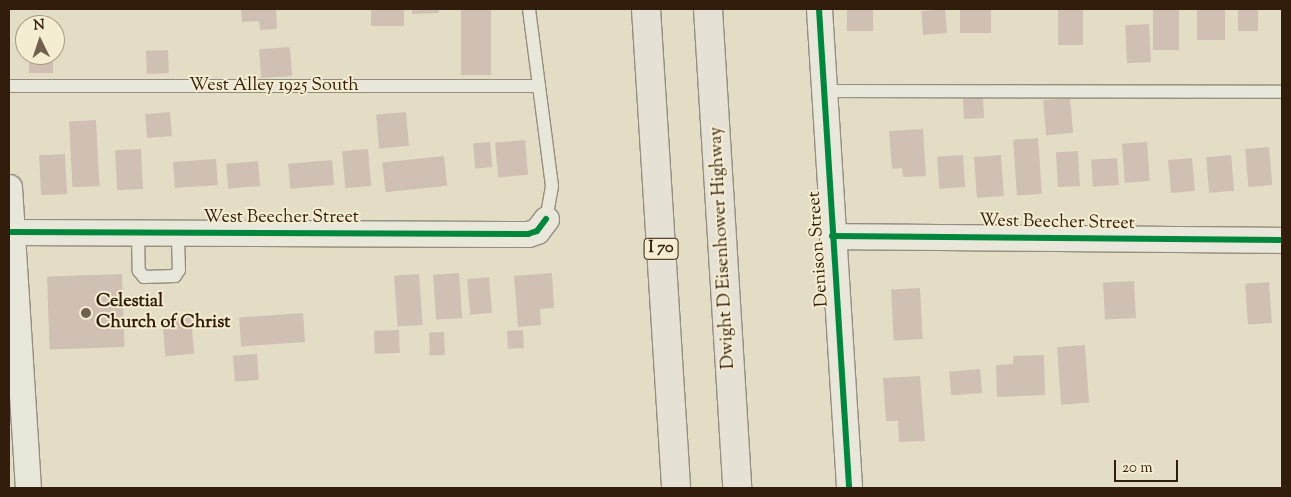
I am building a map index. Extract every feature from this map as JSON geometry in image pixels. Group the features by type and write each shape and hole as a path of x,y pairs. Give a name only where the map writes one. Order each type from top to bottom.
{"highway":[{"name":"I 70","path":"646,9 676,488"},
{"name":"Dwight D Eisenhower Highway","path":"708,9 737,488"}],"street":[{"name":"Denison Street","path":"819,9 849,488"},
{"path":"9,187 10,232 28,488"},
{"name":"West Beecher Street","path":"10,232 528,234 537,231 546,219"},
{"name":"West Beecher Street","path":"832,236 1282,240"}],"lane":[{"path":"529,9 552,186 546,219"},
{"name":"West Alley 1925 South","path":"9,86 539,86"},
{"path":"824,91 1282,92"},
{"path":"138,232 139,271 144,277 175,276 179,270 178,233"}],"building":[{"path":"241,9 276,9 277,29 260,30 259,21 242,22"},
{"path":"371,9 404,9 404,26 371,26"},
{"path":"412,9 439,9 439,13 412,14"},
{"path":"461,9 491,9 491,75 461,75"},
{"path":"847,9 873,9 873,31 847,31"},
{"path":"945,9 947,33 923,35 921,11"},
{"path":"960,9 991,9 991,33 960,33"},
{"path":"1058,9 1083,9 1083,45 1058,45"},
{"path":"1153,9 1179,9 1179,50 1153,50"},
{"path":"1197,9 1225,9 1225,40 1197,40"},
{"path":"1238,9 1258,9 1258,31 1238,31"},
{"path":"1149,24 1151,62 1127,63 1125,25"},
{"path":"290,47 292,76 261,78 259,49"},
{"path":"168,50 169,73 147,74 146,51"},
{"path":"29,65 53,65 53,73 29,73"},
{"path":"983,98 984,118 964,119 963,99"},
{"path":"1070,98 1073,133 1046,135 1043,100"},
{"path":"170,112 172,136 147,138 145,114"},
{"path":"406,112 409,146 379,148 376,115"},
{"path":"96,120 99,186 72,187 69,121"},
{"path":"923,129 926,176 903,177 902,168 892,169 889,131"},
{"path":"1038,138 1042,194 1017,196 1013,140"},
{"path":"525,140 528,175 498,177 495,143"},
{"path":"490,142 492,167 475,168 473,143"},
{"path":"1147,142 1150,181 1125,183 1122,144"},
{"path":"1269,147 1272,185 1248,187 1245,149"},
{"path":"141,149 143,189 117,190 115,150"},
{"path":"368,149 371,186 345,188 342,151"},
{"path":"1078,151 1080,186 1058,187 1056,152"},
{"path":"65,154 67,194 41,195 39,155"},
{"path":"963,155 965,187 939,189 937,157"},
{"path":"1001,155 1004,196 977,198 974,157"},
{"path":"1231,155 1234,191 1209,193 1206,157"},
{"path":"444,156 447,186 385,192 382,162"},
{"path":"1117,158 1119,185 1093,187 1091,160"},
{"path":"1192,158 1195,191 1171,193 1168,160"},
{"path":"216,159 218,185 175,188 173,162"},
{"path":"332,160 334,185 290,189 288,164"},
{"path":"258,161 260,186 228,189 226,164"},
{"path":"459,273 462,318 436,320 433,275"},
{"path":"552,273 554,308 540,309 541,325 518,327 514,276"},
{"name":"Celestial Church of Christ","path":"122,274 125,347 50,350 47,277"},
{"path":"419,274 423,325 398,327 394,276"},
{"path":"489,277 492,313 470,315 467,279"},
{"path":"1134,281 1136,318 1105,320 1103,283"},
{"path":"1269,282 1272,323 1248,325 1245,284"},
{"path":"920,288 923,339 894,340 891,290"},
{"path":"303,313 305,342 241,346 239,317"},
{"path":"191,317 194,354 165,356 162,320"},
{"path":"399,330 400,353 375,354 374,331"},
{"path":"523,330 524,348 508,349 507,331"},
{"path":"444,332 445,355 430,356 429,333"},
{"path":"1085,345 1089,403 1061,405 1057,347"},
{"path":"257,354 259,380 235,382 233,356"},
{"path":"1044,355 1045,395 997,397 996,365 1013,364 1013,356"},
{"path":"980,369 982,393 951,396 949,372"},
{"path":"920,376 925,441 899,442 898,421 886,421 883,378"}],"cycle path":[{"path":"819,9 849,488"},
{"path":"9,232 528,234 537,231 546,219"},
{"path":"832,236 1282,240"}],"place":[{"name":"Celestial Church of Christ","path":"86,313"}]}
